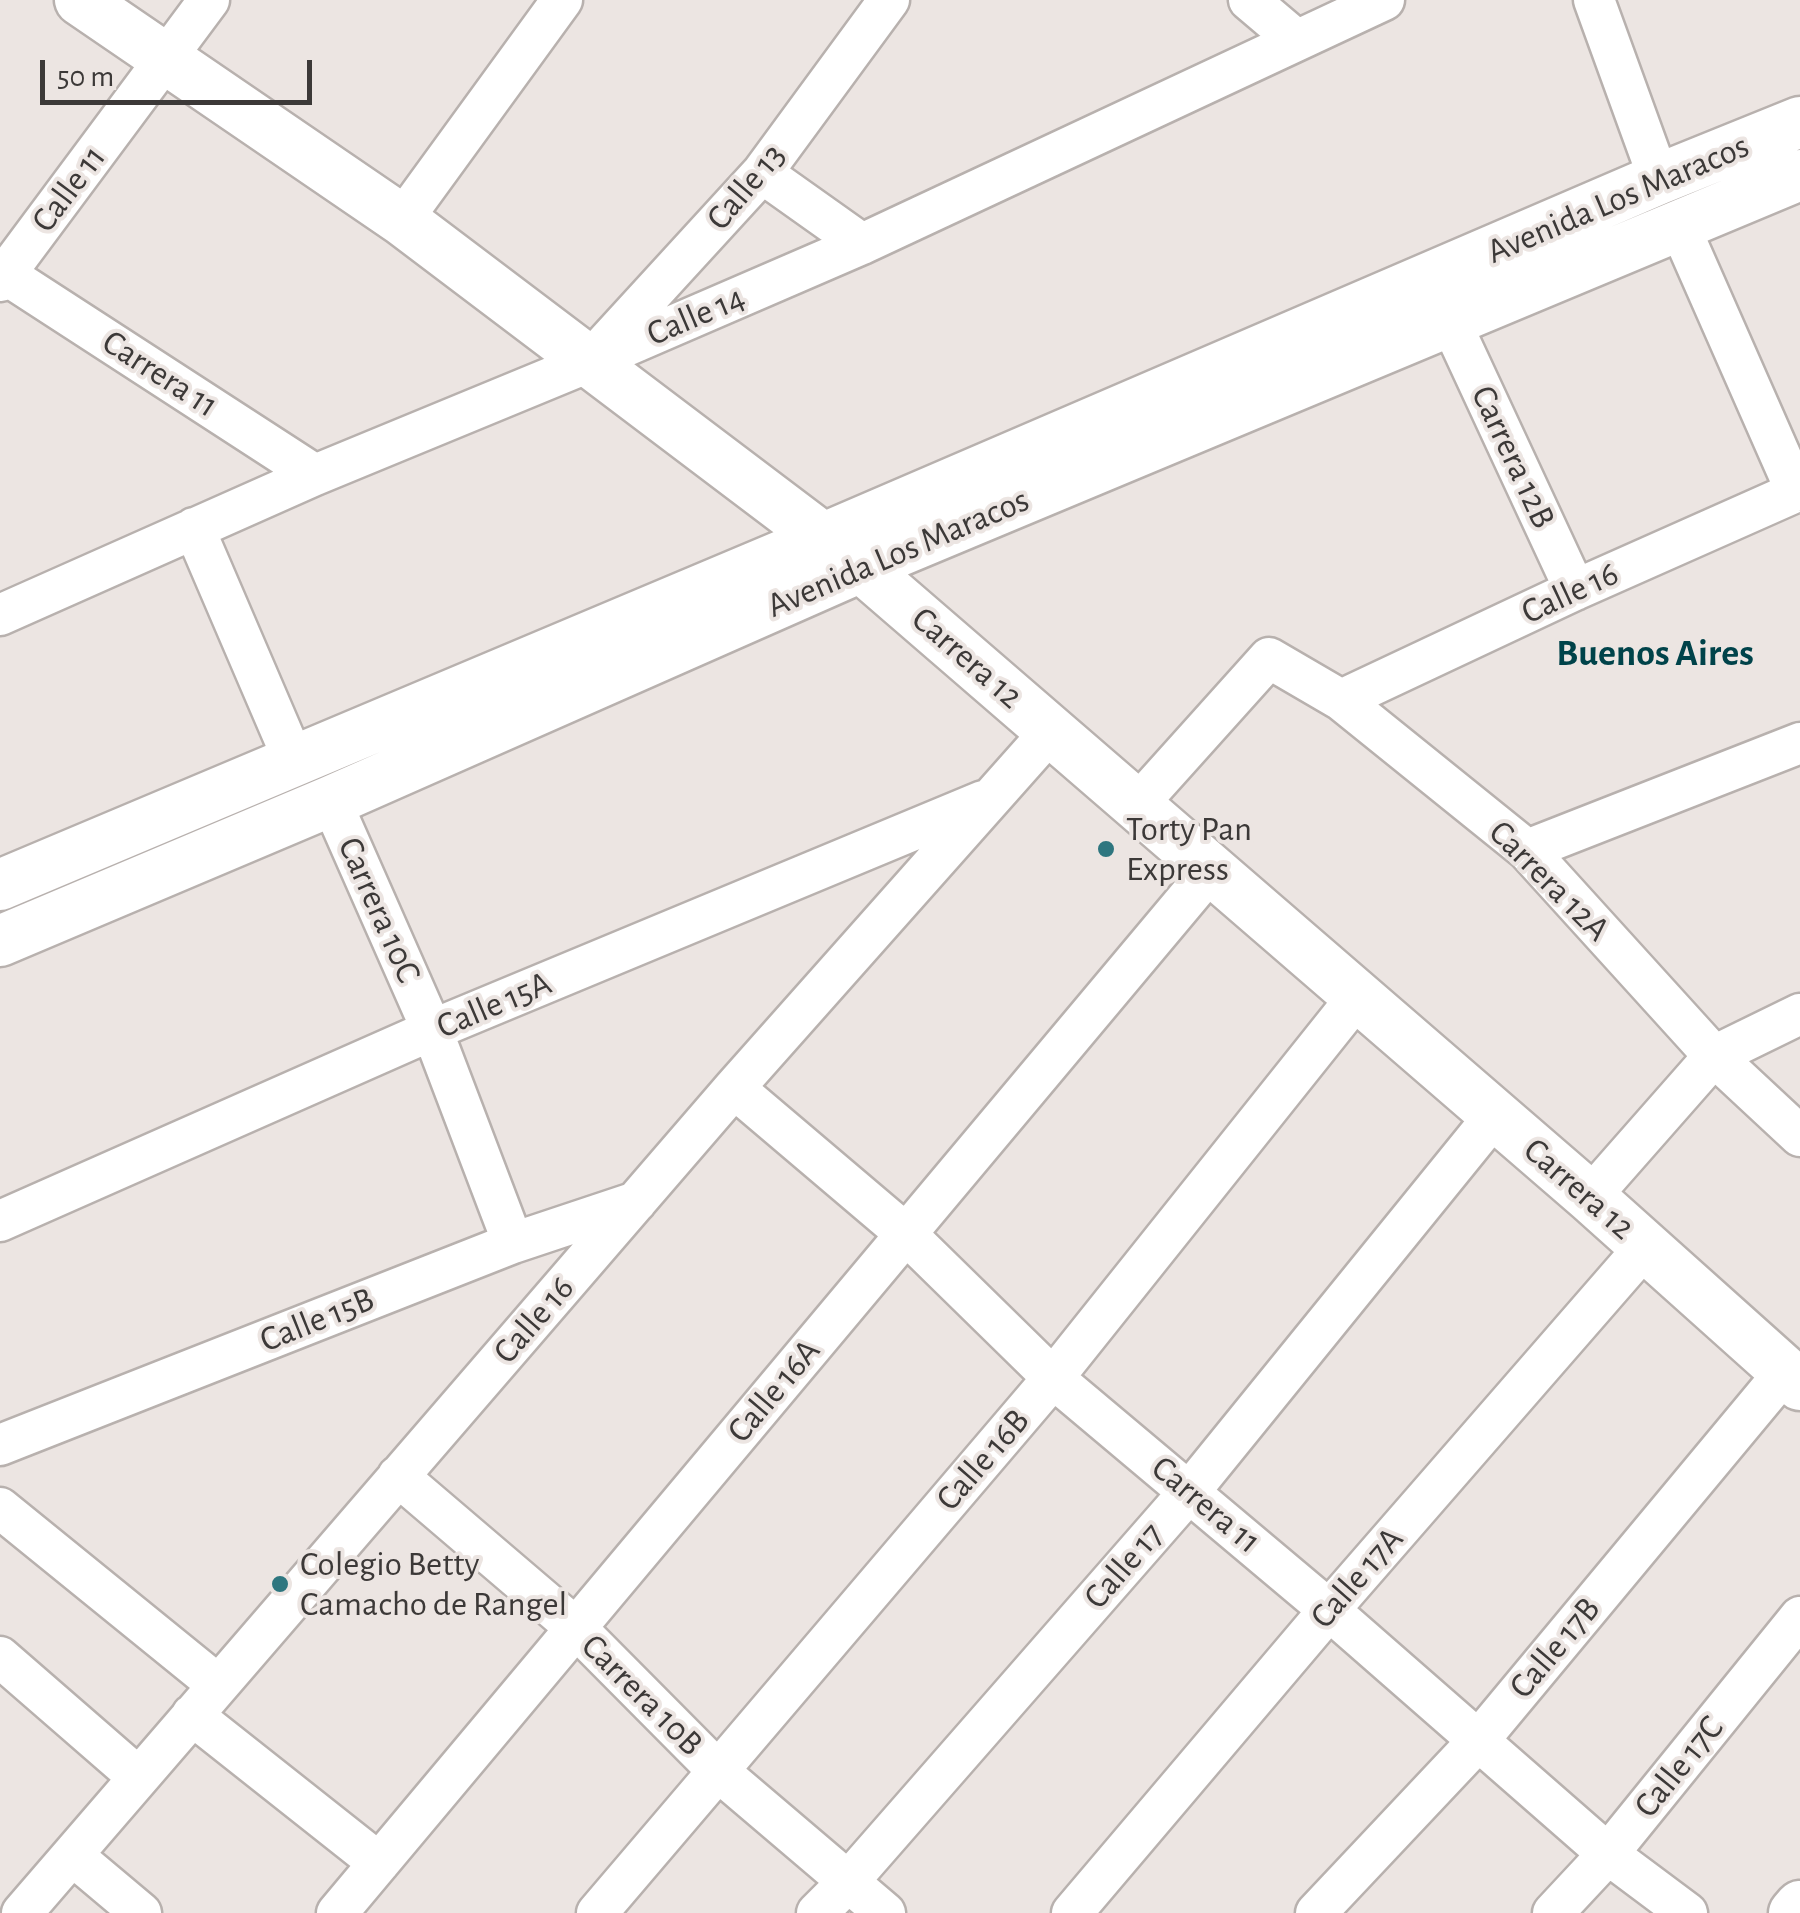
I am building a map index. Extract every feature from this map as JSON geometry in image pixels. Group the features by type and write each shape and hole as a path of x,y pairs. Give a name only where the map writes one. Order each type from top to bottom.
{"street":[{"name":"Carrera 12","path":"80,0 402,220 843,552 1590,1197 1792,1379"},
{"name":"Calle 11","path":"3,278 209,0"},
{"path":"402,220 562,0"},
{"name":"Calle 13","path":"589,362 762,172 889,0"},
{"path":"1249,0 1295,40"},
{"name":"Calle 14","path":"0,615 315,475 862,244 1384,0"},
{"path":"1594,0 1669,201 1798,490"},
{"name":"Avenida Los Maracos","path":"0,884 294,761 1451,323 1669,201 1800,122"},
{"path":"762,172 862,244"},
{"name":"Avenida Los Maracos","path":"0,941 331,801 843,552 1669,201 1800,175"},
{"name":"Carrera 11","path":"3,278 315,475"},
{"name":"Carrera 12B","path":"1451,323 1575,590"},
{"name":"Calle 16","path":"1341,700 1798,490"},
{"path":"194,528 294,761"},
{"name":"Carrera 12A","path":"1137,806 1269,658 1341,700 1527,850 1714,1056 1800,1136"},
{"name":"Calle 16","path":"22,1913 734,1088 1052,731"},
{"path":"1527,850 1800,743"},
{"name":"Calle 15A","path":"0,1221 432,1030 992,798"},
{"name":"Carrera 10C","path":"331,801 432,1030 512,1243"},
{"name":"Calle 16A","path":"338,1913 1211,870"},
{"name":"Calle 16B","path":"597,1913 1053,1378 1358,996"},
{"path":"1590,1197 1714,1056 1800,1014"},
{"name":"Carrera 11","path":"734,1088 906,1234 1053,1378 1329,1610 1608,1854 1687,1913"},
{"name":"Calle 17","path":"817,1913 1190,1492 1494,1115"},
{"name":"Calle 15B","path":"0,1445 512,1243 636,1202"},
{"name":"Calle 17A","path":"1072,1913 1646,1246"},
{"name":"Calle 17B","path":"1316,1913 1478,1742 1792,1379"},
{"name":"Carrera 10B","path":"398,1476 576,1628 717,1770 885,1913"},
{"path":"0,1508 218,1685"},
{"name":"Calle 17C","path":"1554,1913 1608,1854 1800,1617"},
{"path":"0,1657 138,1777"},
{"path":"192,1715 379,1863"},
{"path":"72,1855 141,1913"},
{"path":"1794,1913 1800,1906"}],"place":[{"name":"Torty Pan Express","path":"1106,849"},
{"name":"Colegio Betty Camacho de Rangel","path":"280,1584"}],"district":[{"name":"Buenos Aires","path":"1655,654"}]}
